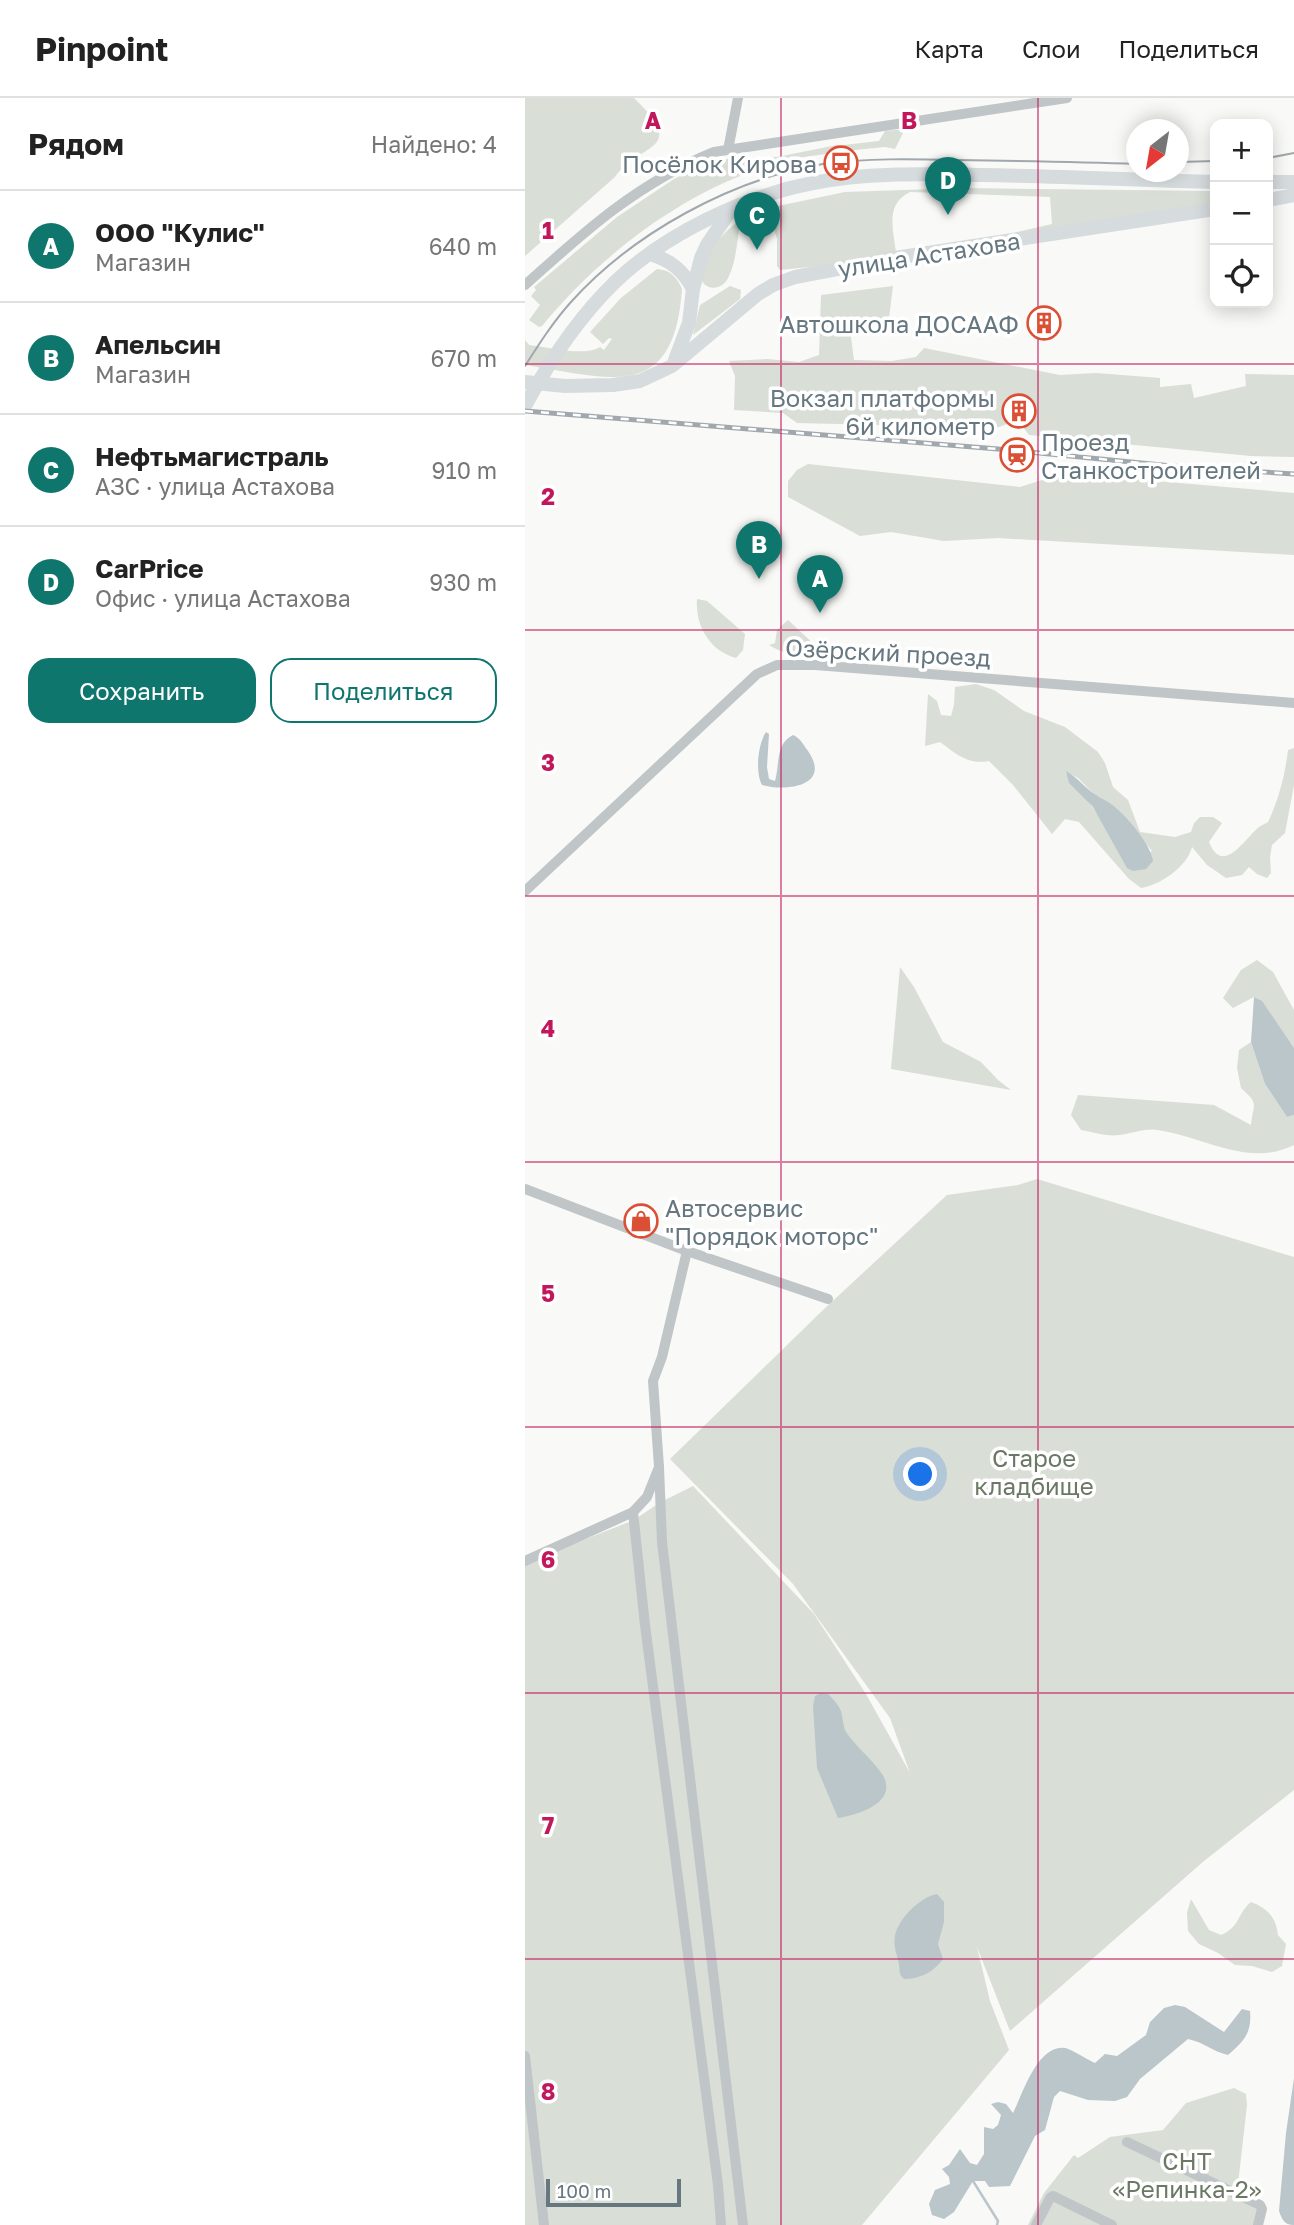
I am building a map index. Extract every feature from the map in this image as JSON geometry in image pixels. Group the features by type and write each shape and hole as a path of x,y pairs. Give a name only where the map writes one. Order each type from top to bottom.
{"main road":[{"path":"525,405 574,327 616,282 650,254 693,228 771,194 812,183 898,174 1210,182"},
{"path":"1273,182 1294,180"},
{"path":"1273,199 1294,195"},
{"path":"525,382 565,386 613,385 640,381 672,366 689,323 693,289 707,245 731,210"},
{"name":"улица Астахова","path":"672,366 758,294 795,276 1210,210"},
{"path":"650,254 675,265 687,276 693,289"}],"street":[{"path":"728,150 738,98"},
{"path":"525,285 530,273 642,188 678,167 714,152 1067,98"},
{"name":"Озёрский проезд","path":"525,891 757,674 777,665 815,665 1294,703"},
{"path":"525,1189 687,1251 828,1299"},
{"path":"687,1251 653,1381 662,1542 743,2225"},
{"path":"525,1561 633,1511 646,1497 659,1468"},
{"path":"633,1511 646,1636 719,2185 721,2225"},
{"path":"525,2056 544,2225"},
{"path":"1127,2142 1260,2205 1262,2209 1258,2225"},
{"path":"1036,2225 1053,2196 1112,2225"}],"green space":[{"path":"525,98 634,98 650,115 658,128 659,137 655,145 625,166 525,256"},
{"path":"905,129 895,149 885,147 845,151 844,145 879,141 885,131"},
{"path":"837,145 840,152 796,158 747,173 681,206 650,226 592,273 542,326 539,327 529,320 540,305 531,296 536,290 534,287 617,217 674,179 701,165 725,159 777,157"},
{"path":"963,188 1210,191 1210,204 996,237 1052,224 1050,197 910,192 902,197 894,210 896,252 837,264 780,270 777,266 777,239 774,229 768,228 771,213 778,206 845,192"},
{"path":"738,222 740,224 731,272 722,285 709,287 700,275 703,262 720,238"},
{"path":"657,269 673,275 682,289 676,326 666,351 651,367 632,375 610,377 525,365 525,340 529,345 566,350 585,351 600,347 604,350 612,339 609,338 603,344 590,332 621,298"},
{"path":"730,286 741,290 740,299 693,335 700,305"},
{"path":"893,286 889,318 849,322 854,360 892,361 916,357 924,348 1060,375 1096,373 1160,378 1160,387 1191,384 1194,398 1246,386 1245,374 1294,375 1294,457 1251,456 1029,435 1023,427 1010,423 996,428 953,425 941,431 881,425 797,423 783,413 734,410 735,376 729,361 767,359 799,362 819,355 821,295"},
{"path":"808,464 1020,487 1064,473 1294,493 1294,555 998,538 944,541 891,532 860,536 788,497 788,481 797,470"},
{"path":"697,599 707,601 745,634 743,650 736,658 719,650 706,636 699,619"},
{"path":"788,620 818,648 810,647 809,652 794,654 769,645 775,643 777,630"},
{"path":"976,684 994,690 1024,711 1065,727 1098,752 1105,763 1113,787 1128,800 1140,832 1175,837 1191,832 1200,817 1213,817 1222,823 1209,842 1221,856 1234,852 1259,827 1268,822 1281,787 1288,750 1294,748 1294,785 1285,833 1272,845 1271,873 1267,878 1249,867 1242,875 1226,878 1207,865 1192,847 1185,861 1172,874 1141,888 1129,879 1079,822 1065,819 1052,834 1013,785 989,761 968,760 940,742 925,746 928,694 937,701 941,715 951,716 955,687","holes":["1066,772 1078,778 1095,795 1116,808 1152,851 1127,867 1102,820"]},
{"path":"1257,960 1273,972 1294,1010 1294,1048 1261,1001 1254,997 1233,1008 1223,998 1241,970"},
{"path":"900,967 914,987 943,1042 981,1062 1011,1090 891,1069"},
{"path":"1251,1042 1265,1084 1287,1117 1294,1115 1294,1145 1260,1153 1225,1148 1157,1130 1105,1135 1081,1130 1071,1115 1078,1095 1214,1105 1251,1125 1254,1105 1241,1088 1237,1068 1239,1050"},
{"name":"Старое кладбище","path":"1037,1179 1294,1257 1294,1790 1204,1861 1010,2031 977,1947 990,2001 1009,2050 862,2225 525,2225 525,1563 634,1520 659,1503 693,1486 814,1614 866,1694 910,1773 890,1718 793,1584 670,1459 823,1310 947,1195 1018,1185"},
{"path":"1191,1899 1209,1930 1221,1935 1232,1928 1251,1902 1262,1907 1273,1918 1278,1935 1286,1944 1282,1966 1272,1972 1252,1966 1235,1965 1199,1944 1188,1931 1187,1913"},
{"name":"СНТ «Репинка-2»","path":"1234,2088 1246,2094 1247,2105 1237,2193 1260,2204 1262,2225 1028,2225 1044,2193 1074,2155 1078,2158 1110,2137 1163,2130 1186,2103"}],"shaded area":[{"path":"766,732 769,734 769,779 775,781 781,749 793,735 803,744 814,763 811,779 794,787 762,785 758,758"},
{"path":"1066,771 1130,822 1151,854 1153,861 1146,869 1133,871 1127,868 1093,807 1069,783"},
{"path":"1254,997 1262,1001 1294,1048 1294,1115 1287,1117 1265,1084 1251,1042"},
{"path":"828,1694 837,1704 846,1732 882,1774 886,1784 886,1792 874,1805 856,1814 838,1818 817,1768 813,1706 815,1696"},
{"path":"937,1894 944,1902 944,1922 938,1944 943,1959 926,1974 904,1979 900,1973 895,1947 897,1929 917,1904"},
{"path":"1175,2005 1185,2007 1224,2032 1242,2009 1250,2011 1248,2031 1243,2041 1228,2055 1188,2039 1140,2079 1127,2097 1115,2101 1088,2100 1060,2091 1054,2097 1045,2130 1035,2136 1010,2186 989,2187 985,2181 973,2181 954,2212 944,2219 932,2215 929,2204 935,2190 950,2184 949,2177 942,2169 949,2165 960,2149 970,2163 977,2165 984,2154 984,2127 993,2129 998,2125 1001,2115 991,2104 1006,2104 1013,2113 1032,2073 1046,2054 1065,2048 1095,2063 1105,2054 1117,2056 1146,2035 1150,2022 1164,2008"},
{"path":"1294,2078 1294,2225 1291,2225 1282,2219 1279,2211"}],"waterway":[{"path":"975,2179 973,2181 998,2221 997,2225"}],"tram line":[{"path":"1273,157 1294,153"},
{"path":"525,366 571,302 624,253 686,213 754,182 823,164 873,160 1126,164"},
{"path":"1189,162 1210,161"}],"railway":[{"path":"525,411 1294,474"}],"place":[{"name":"Посёлок Кирова","path":"841,163"},
{"name":"CarPrice","path":"948,215"},
{"name":"Нефтьмагистраль","path":"757,250"},
{"name":"Автошкола ДОСААФ","path":"1044,323"},
{"name":"Вокзал платформы 6й километр","path":"1019,411"},
{"name":"Проезд Станкостроителей","path":"1017,455"},
{"name":"Апельсин","path":"759,579"},
{"name":"ООО \"Кулис\"","path":"820,613"},
{"name":"Автосервис \"Порядок моторс\"","path":"641,1221"}]}
